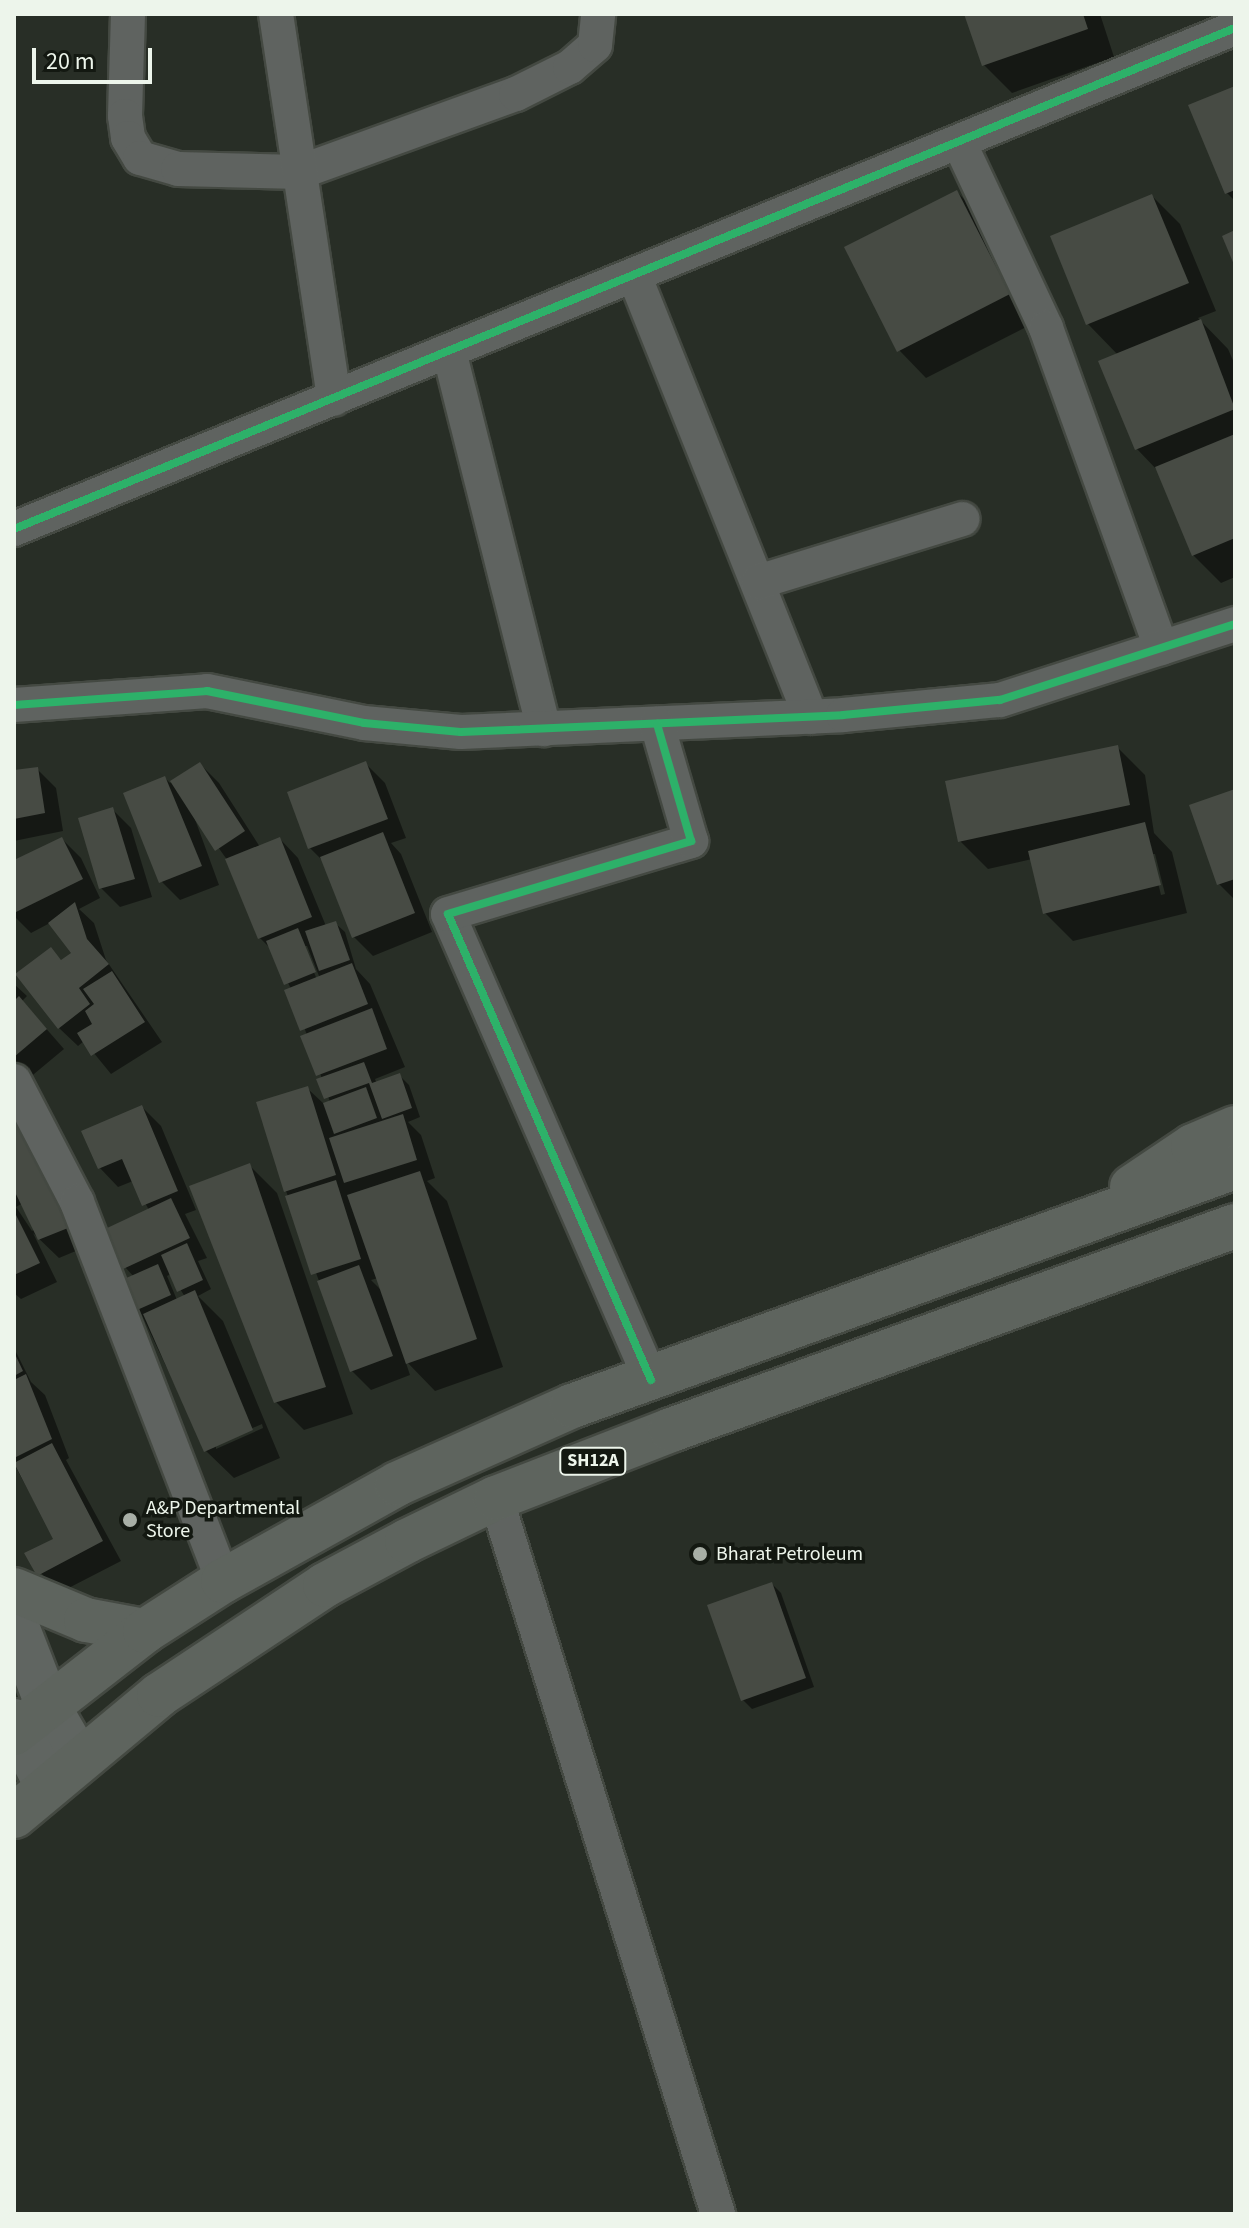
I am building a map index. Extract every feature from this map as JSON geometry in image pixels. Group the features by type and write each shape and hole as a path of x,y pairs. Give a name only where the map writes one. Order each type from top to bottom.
{"main road":[{"path":"1078,1225 1193,1146 1235,1128"},
{"path":"23,1723 145,1631 223,1581 397,1484 572,1406 1235,1167"},
{"name":"SH12A","path":"14,1816 62,1772 159,1695 325,1585 496,1498 1235,1226"},
{"path":"14,1590 86,1620 145,1631"},
{"path":"14,1619 23,1723 62,1772"}],"street":[{"path":"128,14 125,116 128,138 140,158 178,169 300,172 516,94 570,67 595,45 598,14"},
{"path":"276,14 334,399"},
{"path":"14,529 1235,28"},
{"path":"959,142 1046,328 1161,648"},
{"path":"634,275 811,717"},
{"path":"449,351 544,729"},
{"path":"758,582 963,519"},
{"path":"14,705 207,691 364,723 461,732 811,717 1000,700 1235,624"},
{"path":"651,1380 448,914 691,841 657,724"},
{"path":"14,1081 77,1202 223,1581"},
{"path":"496,1498 718,2214"}],"building":[{"path":"964,14 1083,14 1088,29 982,66"},
{"path":"1235,86 1235,190 1225,194 1188,105"},
{"path":"957,190 1010,294 897,352 844,247"},
{"path":"1152,194 1189,283 1086,325 1050,236"},
{"path":"1235,230 1235,267 1222,236"},
{"path":"1201,319 1235,409 1135,450 1098,361"},
{"path":"1235,434 1235,538 1192,556 1155,467"},
{"path":"1118,745 1130,805 958,842 945,781"},
{"path":"366,761 388,819 308,849 287,792"},
{"path":"200,762 245,831 215,851 170,781"},
{"path":"38,767 45,813 14,819 14,770"},
{"path":"165,776 202,866 159,883 123,793"},
{"path":"1235,789 1235,879 1217,885 1189,805"},
{"path":"113,807 135,879 99,889 78,818"},
{"path":"1145,822 1161,885 1043,914 1028,851"},
{"path":"383,832 415,913 352,938 320,857"},
{"path":"62,837 83,879 14,913 14,860"},
{"path":"280,837 312,917 258,939 225,859"},
{"path":"75,902 87,939 109,964 79,988 90,1004 58,1029 15,974 51,947 61,960 71,953 48,923"},
{"path":"336,921 350,960 319,971 305,931"},
{"path":"298,928 316,972 284,985 266,941"},
{"path":"352,963 368,1004 300,1031 284,990"},
{"path":"112,971 145,1022 91,1056 77,1033 92,1024 85,1011 94,1004 83,989"},
{"path":"19,996 47,1029 14,1057 14,1001"},
{"path":"372,1008 387,1049 316,1076 300,1036"},
{"path":"364,1062 372,1083 400,1073 412,1108 382,1119 369,1083 324,1099 316,1079"},
{"path":"308,1086 336,1175 284,1192 256,1102"},
{"path":"366,1087 377,1118 334,1134 323,1103"},
{"path":"142,1105 178,1191 142,1206 122,1159 98,1169 81,1131"},
{"path":"14,1106 78,1224 38,1240 14,1190"},
{"path":"403,1114 417,1160 344,1183 329,1138"},
{"path":"250,1163 326,1387 274,1403 189,1186"},
{"path":"420,1171 477,1339 406,1364 347,1195"},
{"path":"336,1180 361,1259 311,1275 285,1196"},
{"path":"171,1198 190,1238 123,1269 105,1229"},
{"path":"14,1211 40,1263 14,1275"},
{"path":"187,1243 203,1280 177,1292 161,1255"},
{"path":"158,1264 171,1295 137,1310 124,1279"},
{"path":"359,1265 393,1356 350,1372 317,1281"},
{"path":"195,1290 253,1430 204,1452 143,1314"},
{"path":"14,1352 23,1371 14,1376"},
{"path":"26,1374 52,1439 14,1458 14,1380"},
{"path":"52,1443 103,1541 37,1576 24,1553 53,1539 14,1463"},
{"path":"772,1582 806,1678 741,1701 707,1605"}],"cycle path":[{"path":"14,529 1235,28"},
{"path":"14,705 207,691 364,723 461,732 843,715 1000,700 1235,624"},
{"path":"651,1380 448,914 691,841 657,724"}],"place":[{"name":"A&P Departmental Store","path":"130,1520"},
{"name":"Bharat Petroleum","path":"700,1554"}]}
